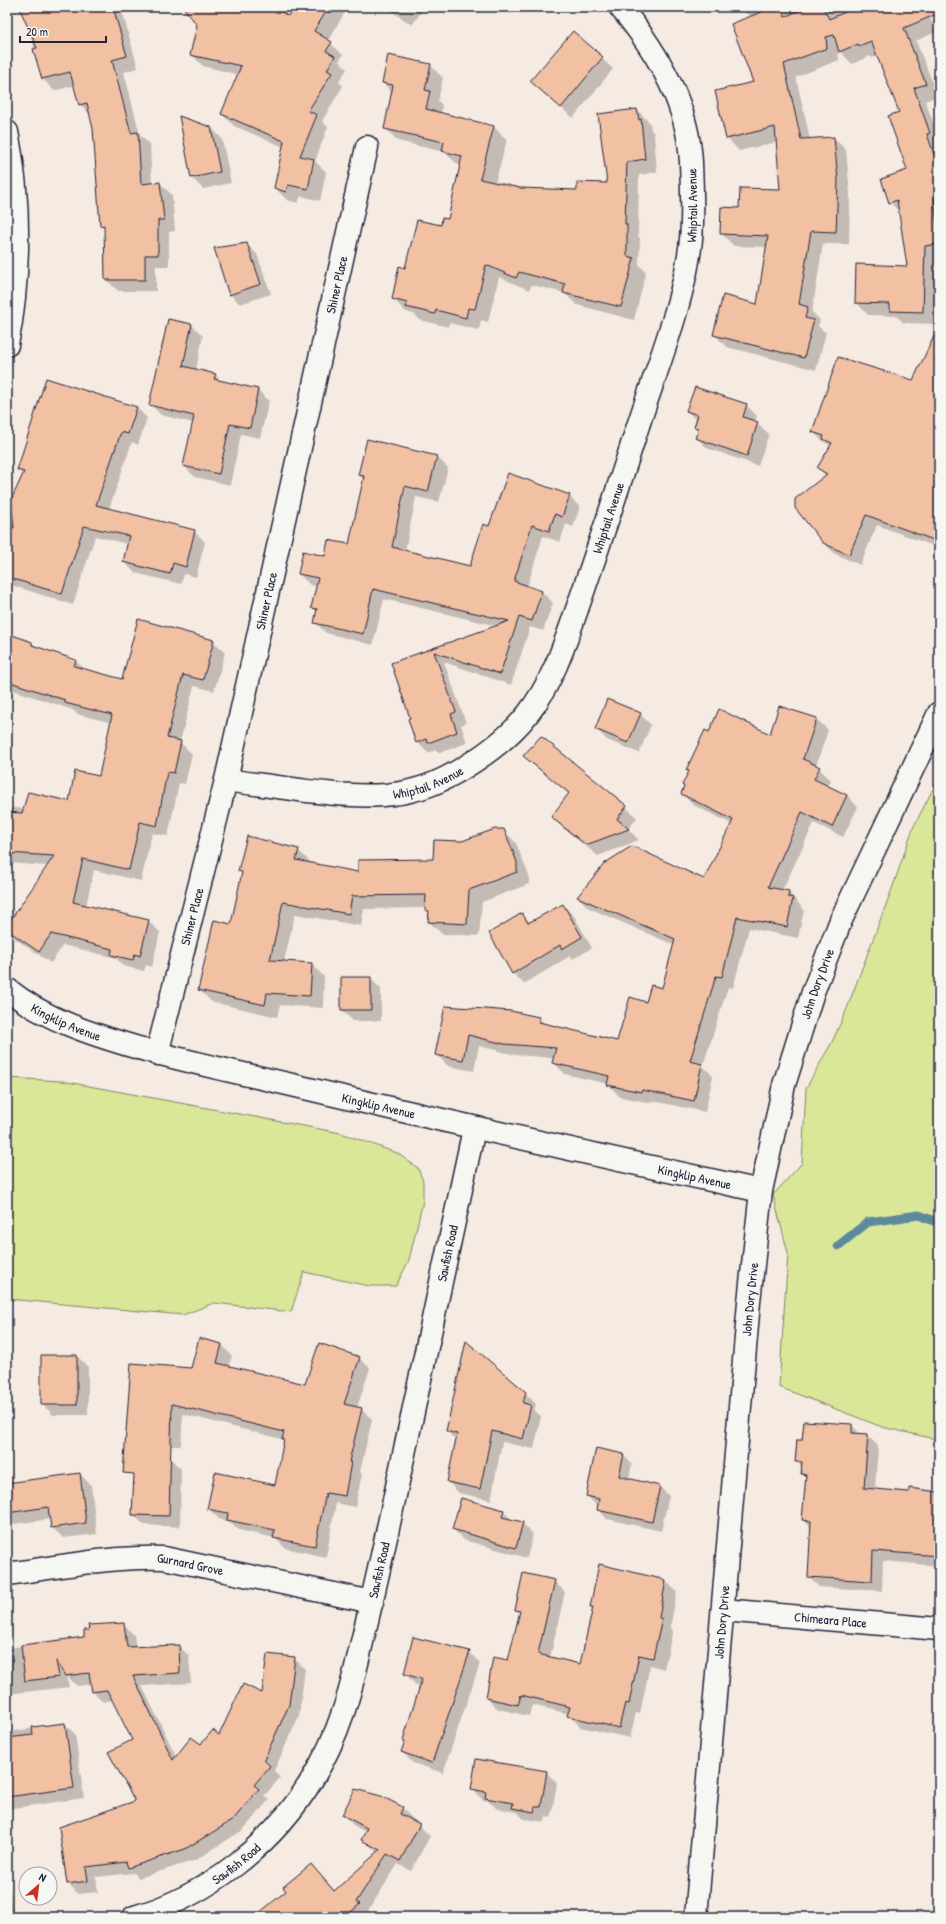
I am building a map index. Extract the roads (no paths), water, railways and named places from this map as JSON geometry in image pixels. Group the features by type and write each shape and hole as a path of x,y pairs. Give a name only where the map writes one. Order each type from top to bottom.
{"street":[{"name":"Whiptail Avenue","path":"226,780 362,797 390,795 420,788 452,775 500,742 526,716 544,689 563,649 605,528 675,311 689,255 691,228 691,160 681,109 663,67 638,29 620,7"},
{"path":"7,132 12,156 16,213 12,318 7,345"},
{"name":"Shiner Place","path":"157,1054 226,780 367,147"},
{"name":"John Dory Drive","path":"696,1917 751,1271 761,1191 784,1085 813,992 844,914 939,714"},
{"name":"Kingklip Avenue","path":"7,989 20,1000 57,1020 102,1037 157,1054 474,1128 761,1191"},
{"name":"Sawfish Road","path":"134,1917 165,1907 201,1888 236,1864 264,1840 292,1810 314,1778 348,1703 372,1602 474,1128"},
{"name":"Gurnard Grove","path":"7,1574 137,1557 164,1558 372,1602"},
{"name":"Chimeara Place","path":"723,1610 939,1629"}],"waterway":[{"path":"838,1246 868,1222 919,1215 939,1223"}]}
